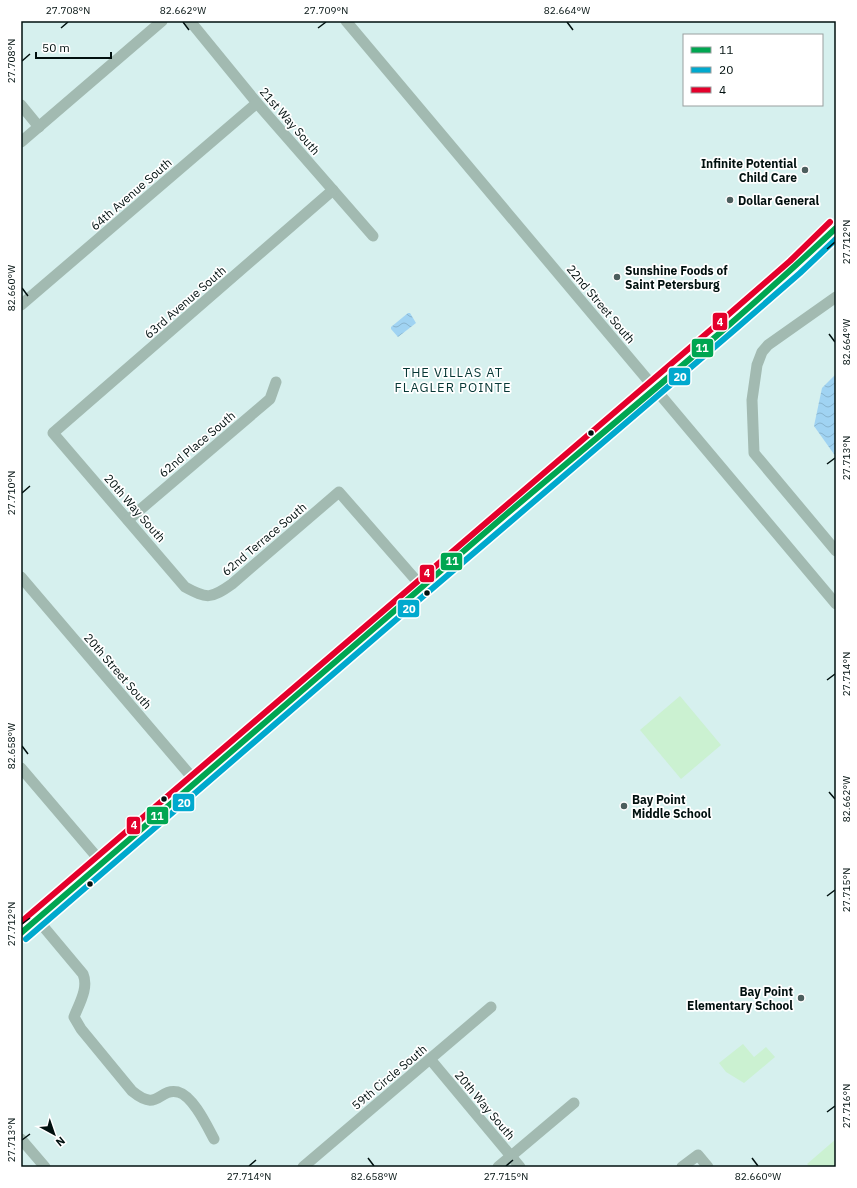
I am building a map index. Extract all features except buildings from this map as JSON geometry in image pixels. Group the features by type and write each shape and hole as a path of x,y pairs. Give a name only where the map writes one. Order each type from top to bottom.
{"street":[{"path":"21,142 162,21"},
{"name":"21st Way South","path":"190,21 372,236"},
{"name":"22nd Street South","path":"346,21 836,604"},
{"name":"64th Avenue South","path":"21,305 257,102"},
{"path":"21,105 39,127"},
{"name":"63rd Avenue South","path":"53,433 333,190"},
{"path":"21,933 790,271 836,228"},
{"path":"836,297 768,345 762,352 757,366 752,400 754,453 836,551"},
{"name":"62nd Place South","path":"128,520 270,399 276,382"},
{"name":"20th Way South","path":"53,433 185,587 200,595"},
{"name":"62nd Terrace South","path":"200,595 217,594 232,584 339,492 422,587"},
{"name":"20th Street South","path":"21,577 196,782"},
{"path":"21,768 102,863"},
{"path":"37,919 83,974 86,982 84,993 74,1017 80,1029 132,1090 140,1097 145,1100 152,1100 168,1092 179,1092 188,1098 214,1139"},
{"name":"59th Circle South","path":"303,1167 491,1007"},
{"name":"20th Way South","path":"430,1059 520,1167"},
{"path":"498,1167 574,1103"},
{"path":"21,1139 45,1167"},
{"path":"682,1167 698,1155 708,1167"}],"green space":[{"path":"680,696 721,745 681,779 640,730"},
{"path":"743,1044 754,1057 766,1047 775,1057 744,1083 726,1072 719,1063"},
{"path":"836,1139 836,1167 810,1167 807,1164"}],"water":[{"path":"410,313 416,323 398,337 391,327"},
{"path":"836,374 836,457 814,426 822,388"}],"transit line":[{"name":"4","path":"21,922 728,315 790,261 830,222"},
{"name":"11","path":"21,933 509,512 715,337 836,228"},
{"name":"20","path":"26,939 738,327 800,273 836,239"}],"place":[{"name":"Infinite Potential Child Care","path":"805,170"},
{"name":"Dollar General","path":"730,200"},
{"name":"Sunshine Foods of Saint Petersburg","path":"617,277"},
{"name":"Bay Point Middle School","path":"624,806"},
{"name":"Bay Point Elementary School","path":"801,998"}],"district":[{"name":"THE VILLAS AT FLAGLER POINTE","path":"453,380"}]}
